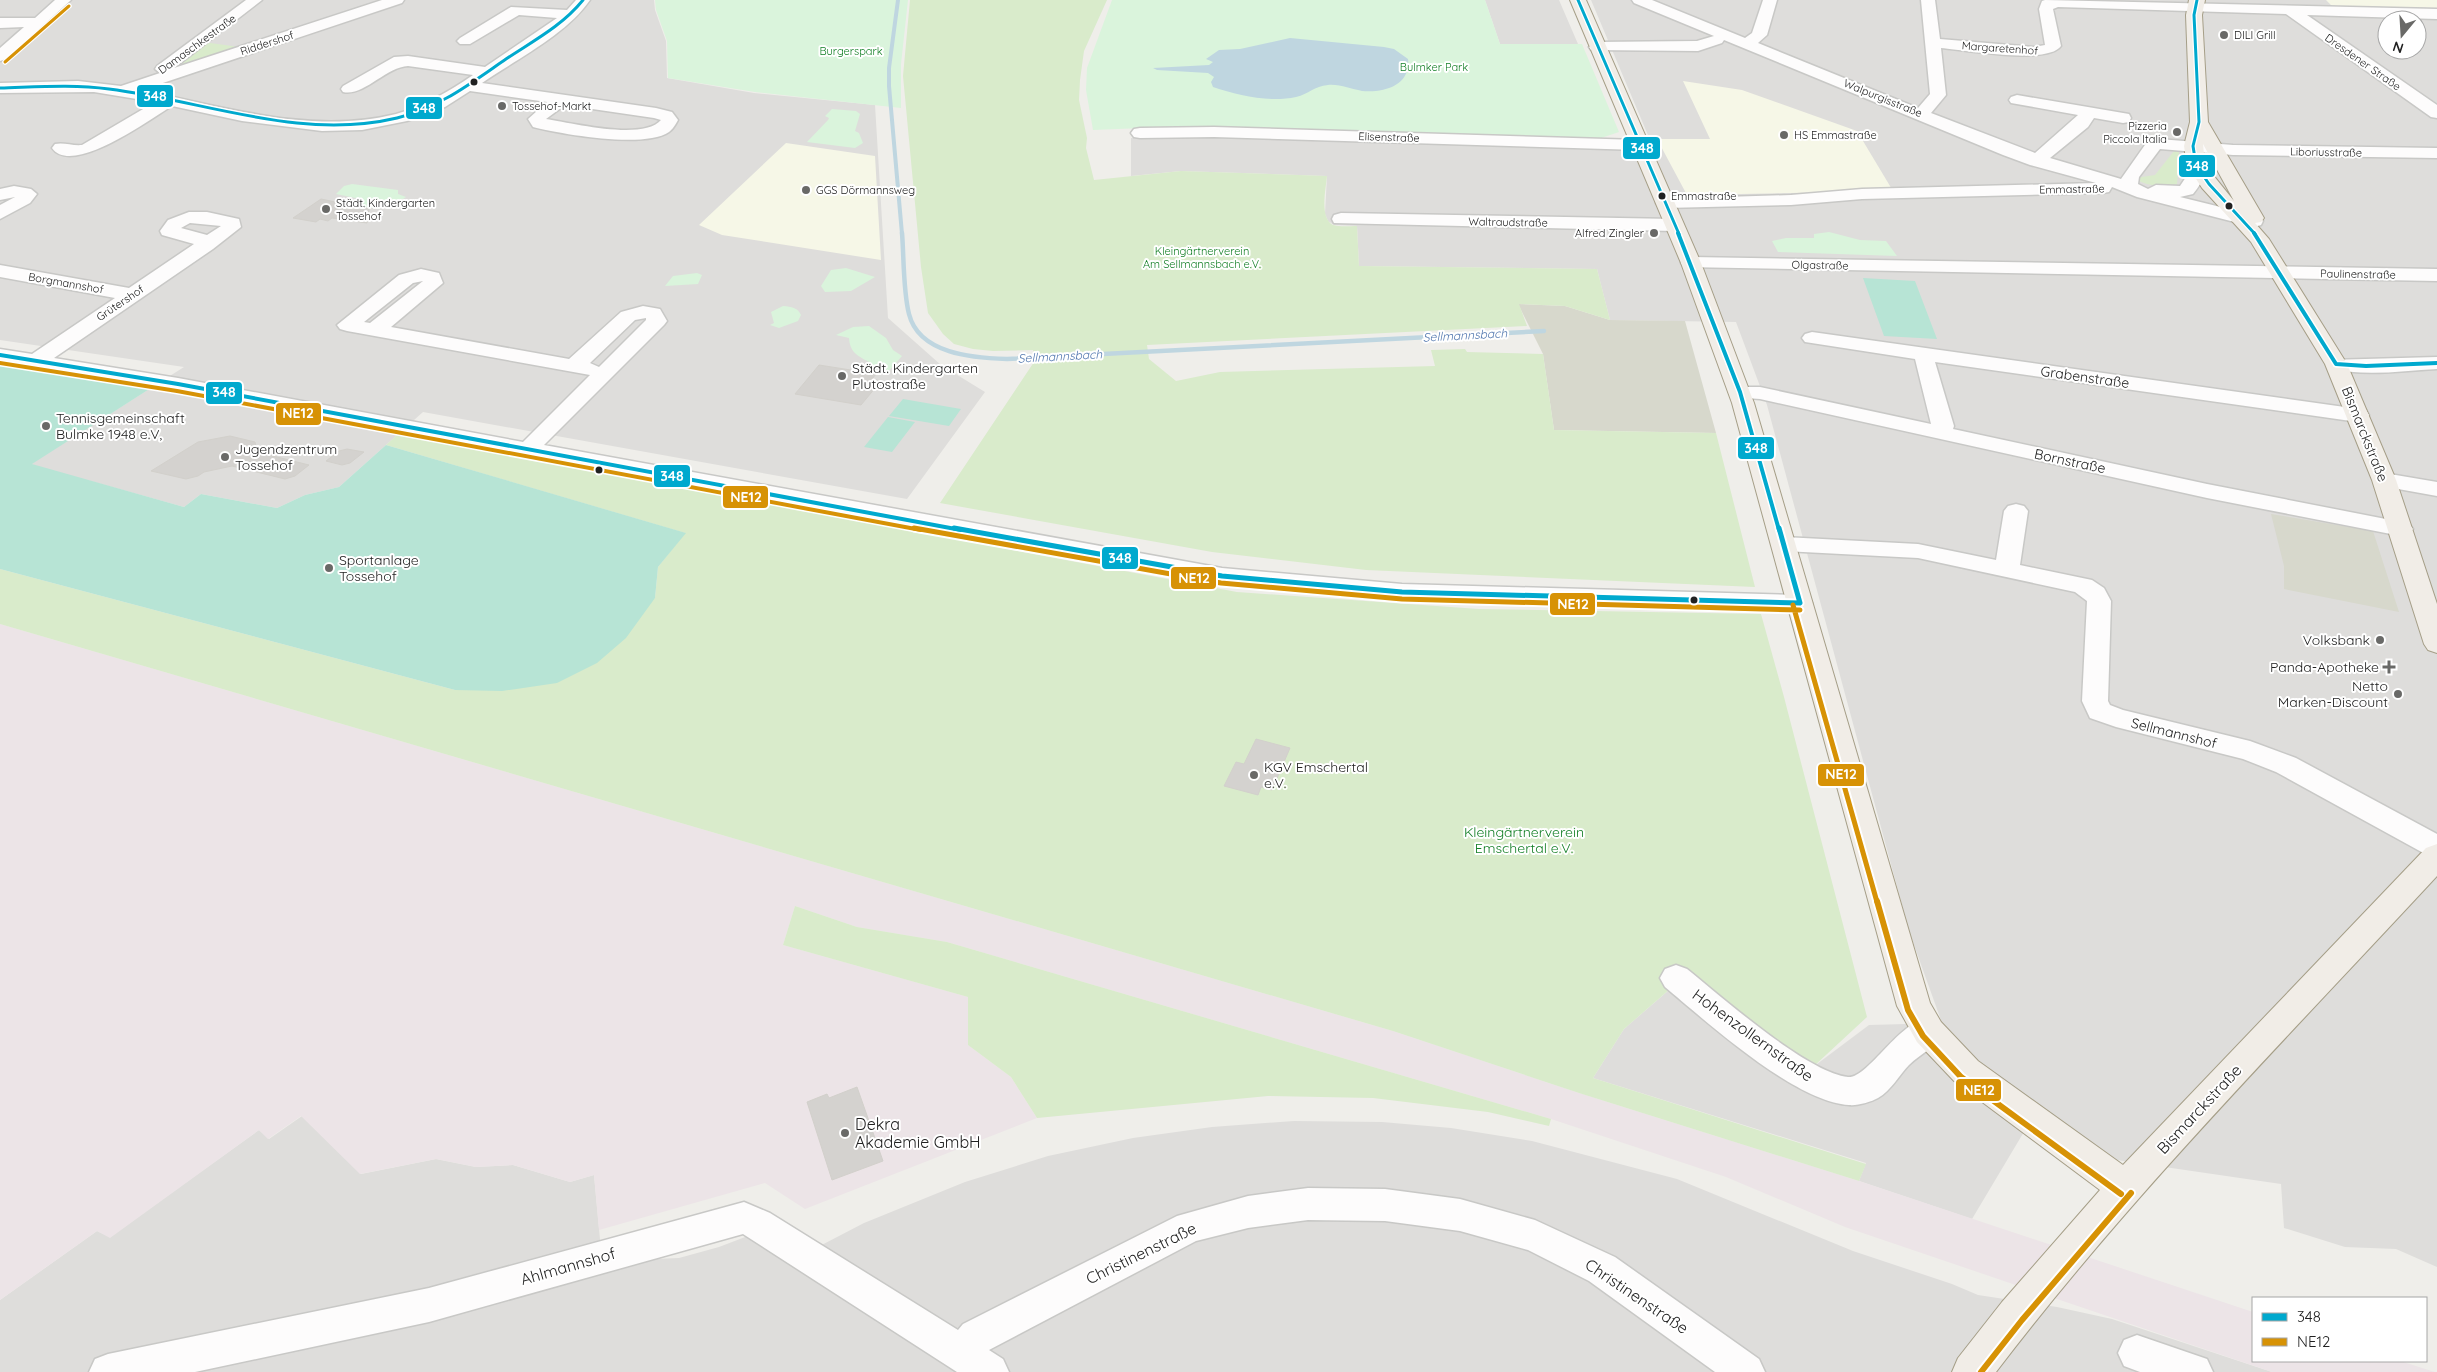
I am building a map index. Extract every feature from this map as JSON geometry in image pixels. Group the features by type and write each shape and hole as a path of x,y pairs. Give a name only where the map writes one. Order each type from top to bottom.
{"main road":[{"path":"1578,0 1691,264 1740,392 1914,1006 1929,1032 1966,1070 2125,1188"},
{"name":"Bismarckstraße","path":"2197,4 2194,15 2199,122 2193,146 2196,165 2248,220"},
{"name":"Bismarckstraße","path":"2199,122 2215,148 2248,220 2336,364 2384,480 2437,644"},
{"name":"Bismarckstraße","path":"1972,1372 2016,1315 2125,1188 2437,856"}],"street":[{"path":"0,56 64,0"},
{"name":"Damaschkestraße","path":"130,88 202,41 255,0"},
{"name":"Riddershof","path":"130,88 397,0"},
{"path":"0,88 130,88 169,101 232,114 326,127 354,125 399,118 439,103 488,72 570,15 583,0"},
{"name":"Walpurgisstraße","path":"1640,0 2036,160 2137,188 2143,193 2248,220"},
{"path":"1748,43 1759,34 1770,0"},
{"path":"1922,114 1938,95 1928,0"},
{"name":"Margaretenhof","path":"1933,43 2034,52 2048,50 2054,46 2046,9 2047,4 2197,4"},
{"path":"2197,4 2290,10 2437,14"},
{"path":"465,41 516,10 570,15"},
{"name":"Dresdener Straße","path":"2290,10 2437,113"},
{"path":"0,23 38,22"},
{"path":"1597,47 1693,46 1717,40"},
{"path":"349,89 394,62 408,61 488,72"},
{"path":"466,86 656,113 666,116 670,120 668,125 662,130 638,135 539,123 536,119 561,100"},
{"path":"2017,100 2123,118"},
{"path":"61,148 68,152 87,149 169,101"},
{"path":"2036,160 2082,123 2089,112"},
{"name":"Elisenstraße","path":"1140,133 1214,132 1639,145"},
{"path":"2137,188 2130,177 2153,146 2172,143 2215,148"},
{"name":"Liboriusstraße","path":"2215,148 2437,153"},
{"name":"Emmastraße","path":"1664,203 1792,200 1862,194 2137,188 2179,192 2187,190 2195,177 2196,165"},
{"path":"0,195 10,191 22,191 28,194 24,199 0,213"},
{"name":"Waltraudstraße","path":"1341,218 1674,225"},
{"name":"Grütershof","path":"35,361 206,245"},
{"name":"Olgastraße","path":"1691,264 2280,271"},
{"name":"Borgmannshof","path":"0,271 132,295"},
{"name":"Paulinenstraße","path":"2280,271 2437,275"},
{"path":"528,449 657,321 653,313 643,312 628,316 574,366"},
{"path":"374,330 606,371"},
{"name":"Grabenstraße","path":"1812,338 2358,416"},
{"path":"1925,354 1925,364 1943,426 1940,433"},
{"path":"0,355 178,384 1222,576 1402,592 1800,603"},
{"path":"2336,364 2366,366 2437,363"},
{"name":"Bornstraße","path":"1740,392 1760,392 2216,492 2401,529"},
{"path":"2384,480 2437,489"},
{"path":"2007,570 2016,511"},
{"name":"Sellmannshof","path":"1784,544 1918,550 2083,586 2094,594 2099,602 2095,701 2099,711 2116,718 2250,751 2286,765 2437,847"},
{"name":"Hohenzollernstraße","path":"1676,978 1804,1076 1829,1088 1849,1093 1866,1088 1899,1054 1929,1032"},
{"name":"Christinenstraße","path":"975,1363 976,1337 1189,1227 1248,1212 1308,1204 1385,1205 1460,1215 1535,1236 1602,1269 1746,1372"},
{"name":"Ahlmannshof","path":"108,1372 429,1305 744,1218 758,1224 975,1363"},
{"path":"2138,1353 2194,1372"}],"shaded area":[{"path":"0,0 654,0 655,10 666,41 667,78 754,93 875,105 888,318 941,365 985,392 907,499 423,412 339,487 305,495 277,508 201,494 184,507 87,480 84,482 31,464 184,367 0,340"},
{"path":"1485,0 1559,0 1578,44 1500,44"},
{"path":"1591,0 2437,0 2437,1267 2396,1249 2345,1247 2284,1228 2281,1184 2103,1158 2034,1115 1972,1219 1859,1181 1866,1163 1593,1078 1624,1029 1669,990 1813,1067 1869,1025 1942,1023 1909,931 1767,405 1736,322 1610,320 1597,269 1359,266 1357,226 1334,225 1328,221 1325,214 1327,176 1181,171 1131,176 1131,138 1212,134 1653,147"},
{"path":"2326,0 2437,0 2437,8 2332,6"},
{"name":"HS Emmastraße","path":"1683,81 1742,90 1857,131 1893,191 1687,195 1657,139 1710,139"},
{"name":"GGS Dörmannsweg","path":"786,143 875,156 881,260 722,235 699,225"},
{"path":"1518,304 1565,306 1610,320 1685,321 1716,433 1554,430 1543,354"},
{"path":"2271,514 2373,531 2399,612 2284,589 2284,566"},
{"path":"0,624 1393,1031 1579,1093 1859,1181 2252,1312 2252,1362 2403,1362 2435,1372 2272,1372 1845,1227 1726,1177 1551,1119 947,942 857,927 795,906 783,945 968,997 968,1045 1011,1077 1037,1118 805,1209 765,1183 599,1230 594,1175 570,1182 513,1165 476,1167 436,1159 360,1174 301,1116 268,1139 259,1130 110,1238 97,1231 0,1300"},
{"path":"302,1116 361,1174 436,1159 476,1167 513,1165 570,1182 594,1175 602,1261 679,1258 719,1247 753,1234 789,1262 864,1223 965,1182 1048,1156 1133,1138 1212,1127 1294,1121 1382,1122 1451,1128 1532,1141 1677,1179 1853,1251 1952,1284 1978,1295 2057,1307 2112,1319 2272,1372 0,1372 0,1300 97,1231 110,1237 259,1130 269,1139"}],"green space":[{"name":"Burgerspark","path":"655,0 908,0 901,64 901,108 755,92 668,78 667,41 656,10"},
{"name":"Kleingärtnerverein Am Sellmannsbach e.V.","path":"910,0 1107,0 1084,51 1080,80 1079,100 1087,138 1086,148 1094,180 1181,171 1327,176 1324,202 1326,216 1333,225 1357,226 1359,266 1597,269 1610,320 1565,306 1519,304 1527,326 1147,345 1149,359 1176,381 1220,372 1435,366 1431,350 1465,349 1467,352 1543,354 1554,430 1716,433 1755,587 1366,570 1212,552 940,503 1034,362 1033,350 993,351 973,349 954,344 943,334 928,313 921,267 903,76"},
{"name":"Bulmker Park","path":"1112,0 1485,0 1500,44 1582,44 1619,132 1601,138 1192,126 1093,130 1086,90 1087,68"},
{"path":"203,42 247,48 172,70"},
{"path":"832,109 856,111 860,114 855,131 859,133 863,143 855,148 807,142 828,120 829,118 825,116"},
{"path":"2174,151 2179,152 2177,184 2155,186 2143,183 2135,178 2155,175"},
{"path":"352,184 398,190 398,194 406,197 400,201 390,201 379,209 353,205 360,199 336,194 344,186"},
{"path":"1829,232 1860,240 1886,241 1897,256 1778,252 1772,241 1786,238 1814,238 1814,234"},
{"path":"846,268 875,277 851,291 825,292 821,286 831,270"},
{"path":"697,273 702,275 698,284 665,286 673,276"},
{"path":"1863,278 1915,281 1937,339 1884,336"},
{"path":"783,306 798,310 801,315 798,321 779,328 770,325 774,323 771,312"},
{"path":"869,326 886,338 893,350 902,356 888,372 870,367 871,363 853,351 849,338 836,335 853,327"},
{"name":"Sportanlage Tossehof","path":"0,364 151,388 32,464 184,507 201,494 277,508 305,495 339,487 386,445 686,533 658,567 655,598 626,638 597,663 557,683 502,691 455,690 0,569"},
{"path":"903,399 961,409 949,426 889,416"},
{"path":"888,417 915,422 892,452 864,447"},
{"name":"Kleingärtnerverein Emschertal e.V.","path":"397,435 1237,592 1479,609 1761,614 1867,1017 1813,1067 1670,989 1624,1029 1593,1078 1866,1164 1859,1181 1579,1093 1393,1031 0,624 0,569 455,690 655,598 658,567 685,533 386,445"},
{"path":"795,906 857,927 947,942 1551,1119 1549,1126 1488,1112 1373,1098 1268,1096 1037,1118 1011,1077 968,1045 968,997 783,945"}],"water":[{"path":"1290,38 1394,49 1408,59 1408,68 1401,81 1387,89 1362,91 1328,85 1296,97 1264,99 1213,87 1211,82 1214,77 1208,73 1157,70 1153,68 1209,65 1213,62 1206,59 1219,50 1240,49"}],"building":[{"name":"Städt. Kindergarten Tossehof","path":"321,199 369,209 367,223 332,218 328,221 320,219 316,222 293,218"},
{"name":"Städt. Kindergarten Plutostraße","path":"819,365 876,374 872,379 881,381 861,405 795,394"},
{"name":"Jugendzentrum Tossehof","path":"230,436 255,442 257,452 309,465 295,476 285,479 232,466 204,472 198,476 186,479 151,471 198,442"},
{"path":"347,449 364,452 350,463 342,465 326,461 339,451"},
{"name":"KGV Emschertal e.V.","path":"1256,739 1290,748 1272,790 1261,787 1258,795 1224,786 1236,762 1244,764"},
{"name":"Dekra Akademie GmbH","path":"857,1087 883,1161 832,1180 807,1102 827,1094 829,1098"}],"waterway":[{"name":"Sellmannsbach","path":"898,0 889,68 889,86 902,234"},
{"name":"Sellmannsbach","path":"902,233 906,295 909,314 915,327 924,338 935,346 964,355 1007,359 1544,331"}],"transit line":[{"name":"348","path":"0,88 96,87 152,96 275,121 316,125 357,125 398,118 448,99 557,26 583,0"},
{"name":"348","path":"1578,0 1691,263 1740,392 1800,603"},
{"name":"348","path":"2197,0 2194,15 2199,122 2193,146 2196,165 2209,184 2259,239 2336,364"},
{"name":"NE12","path":"5,62 69,6"},
{"name":"348","path":"0,355 178,384 902,519 1222,576 1402,592 1800,603"},
{"name":"NE12","path":"0,363 177,391 901,526 1221,583 1402,599 1800,610"},
{"name":"348","path":"2336,364 2366,366 2437,363"},
{"name":"NE12","path":"1793,605 1908,1010 1923,1036 1961,1077 2121,1194"},
{"name":"NE12","path":"1981,1372 2022,1320 2131,1193"}],"place":[{"name":"DILI Grill","path":"2224,35"},
{"name":"Tossehof-Markt","path":"502,106"},
{"name":"Pizzeria Piccola Italia","path":"2177,132"},
{"name":"HS Emmastraße","path":"1784,135"},
{"name":"GGS Dörmannsweg","path":"806,190"},
{"name":"Emmastraße","path":"1662,196"},
{"name":"Städt. Kindergarten Tossehof","path":"326,209"},
{"name":"Alfred Zingler","path":"1654,233"},
{"name":"Städt. Kindergarten Plutostraße","path":"842,376"},
{"name":"Tennisgemeinschaft Bulmke 1948 e.V,","path":"46,426"},
{"name":"Jugendzentrum Tossehof","path":"225,457"},
{"name":"Sportanlage Tossehof","path":"329,568"},
{"name":"Volksbank","path":"2380,640"},
{"name":"Panda-Apotheke","path":"2389,667"},
{"name":"Netto Marken-Discount","path":"2398,694"},
{"name":"KGV Emschertal e.V.","path":"1254,775"},
{"name":"Dekra Akademie GmbH","path":"845,1133"}]}
